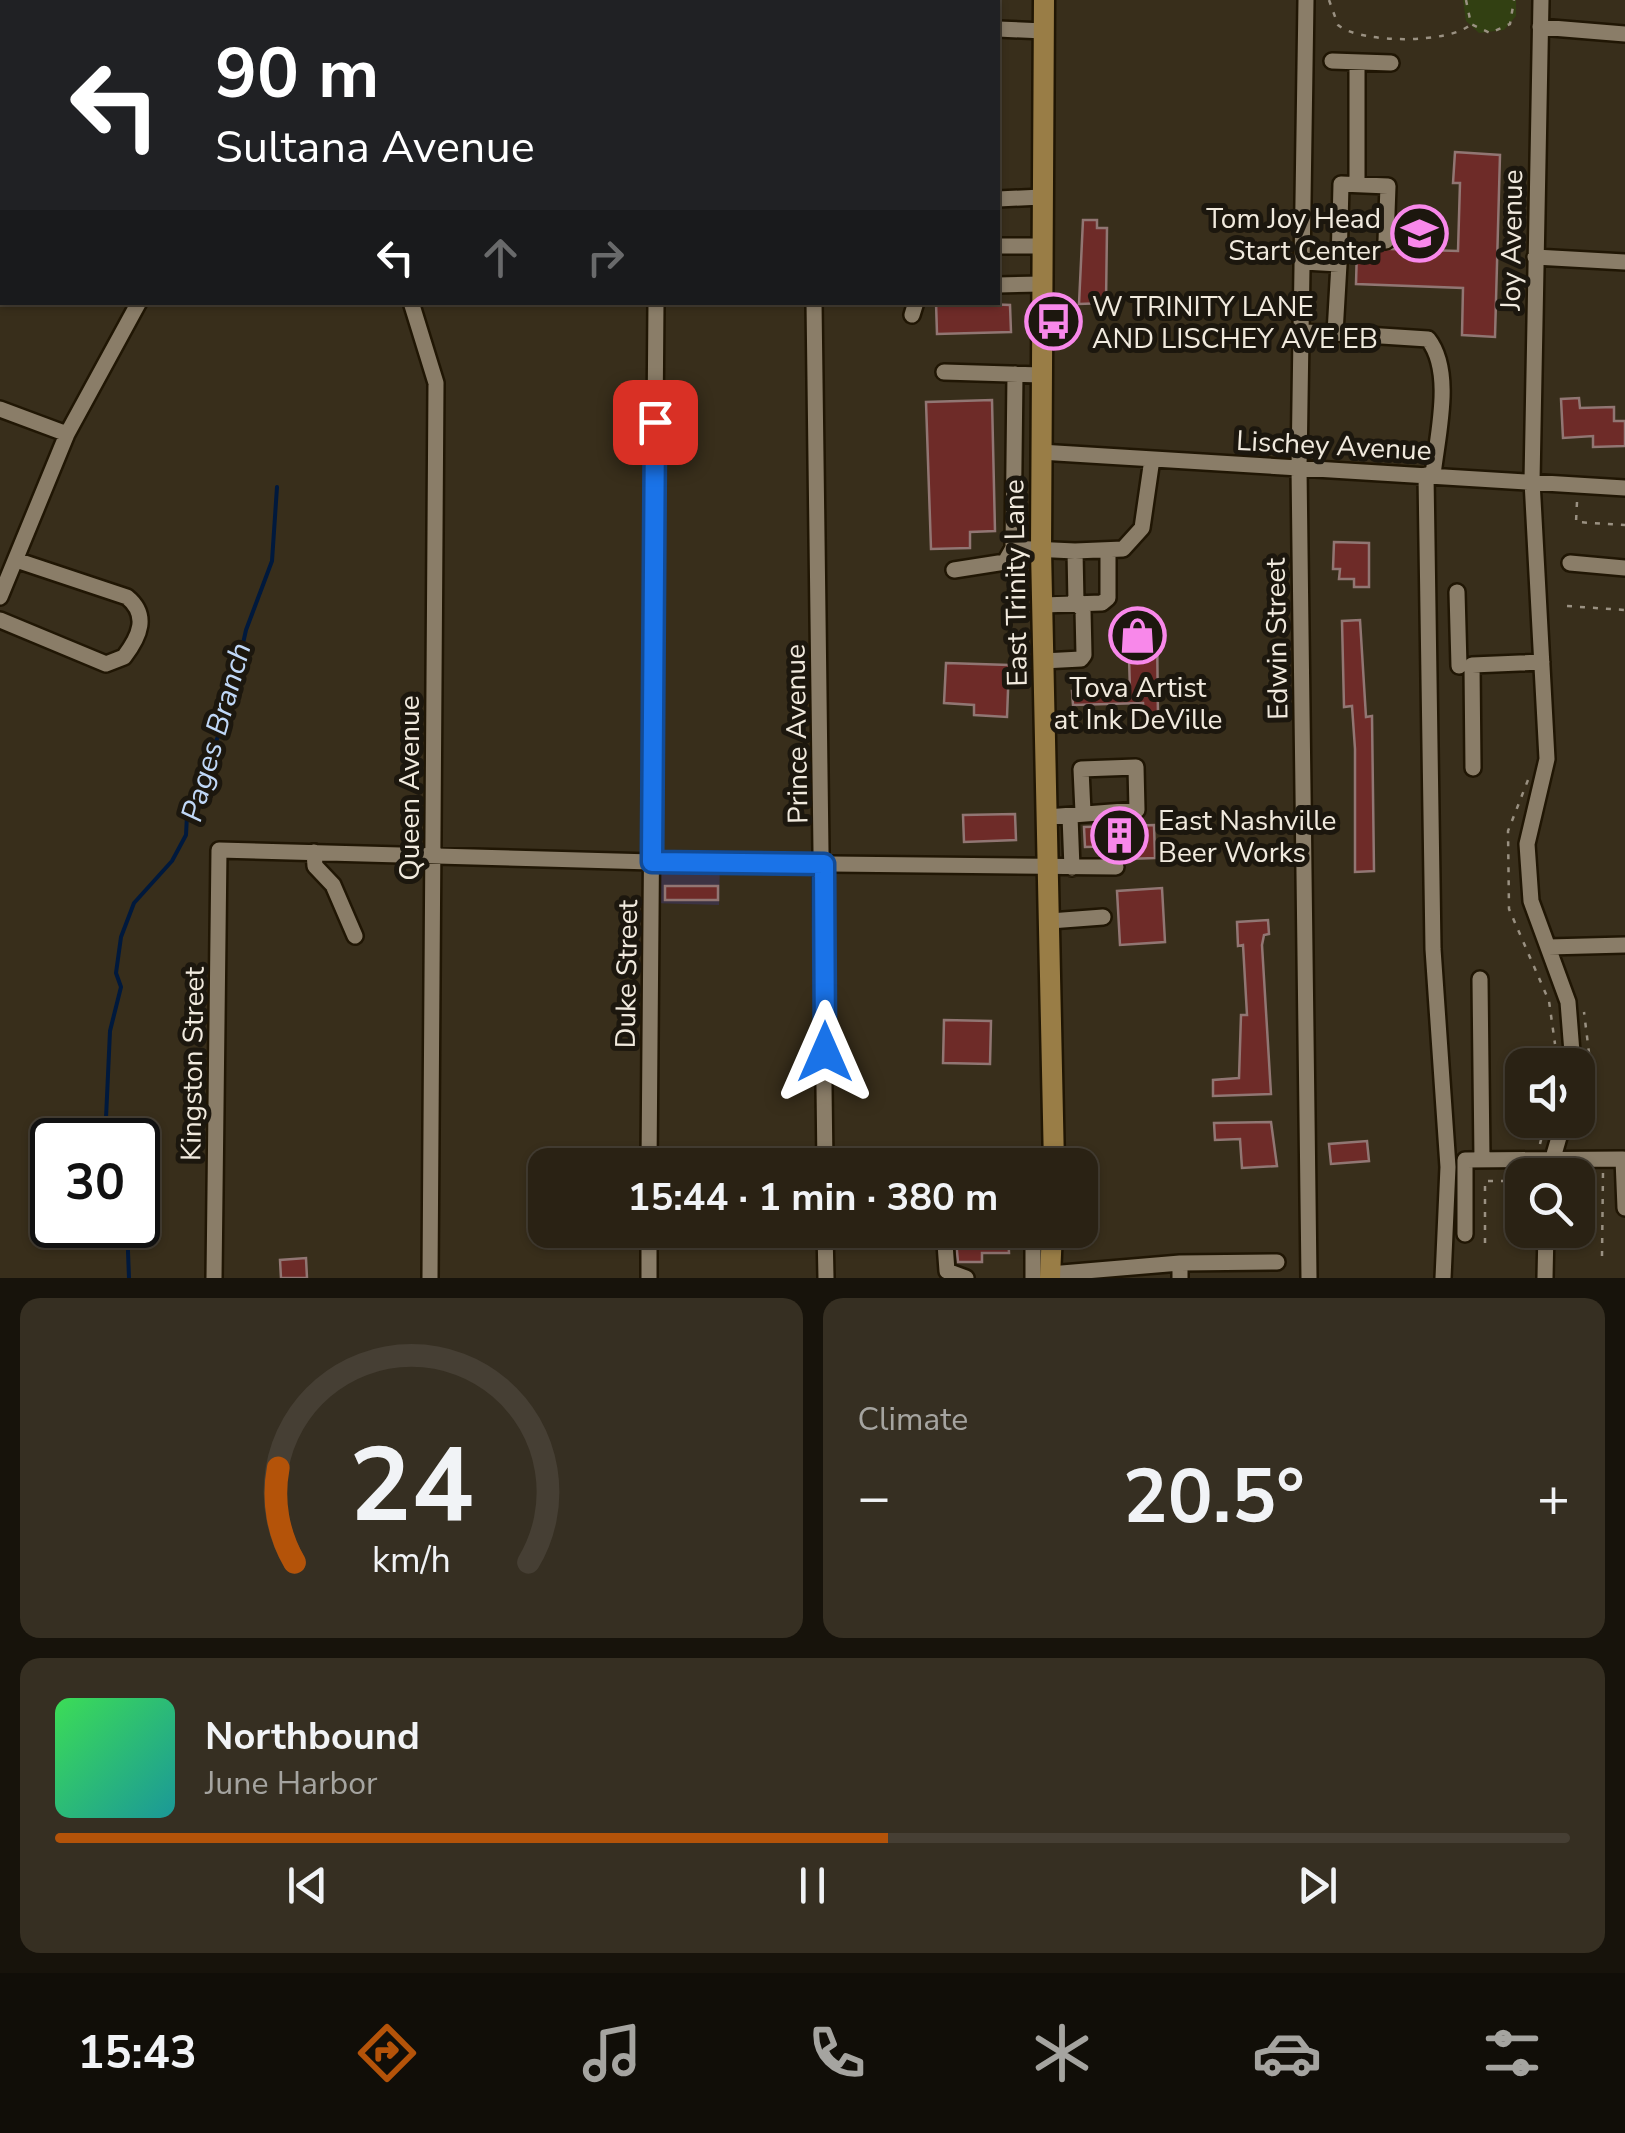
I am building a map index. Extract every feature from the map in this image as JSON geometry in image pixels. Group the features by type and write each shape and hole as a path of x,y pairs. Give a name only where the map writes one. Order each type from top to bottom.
{"main road":[{"name":"East Trinity Lane","path":"1044,0 1040,452 1054,1148"},
{"path":"1044,1277 1049,1248"}],"street":[{"name":"Edwin Street","path":"1306,0 1299,468 1309,1278"},
{"name":"Joy Avenue","path":"1540,0 1532,481 1547,759 1527,844 1531,901 1568,1002 1572,1048"},
{"path":"1000,28 1044,30"},
{"path":"1540,28 1625,34"},
{"path":"1332,61 1391,63"},
{"path":"1357,62 1357,184"},
{"path":"1335,334 1341,184 1388,186 1386,242"},
{"path":"1000,198 1042,197"},
{"path":"1000,246 1042,246"},
{"path":"1535,257 1625,262"},
{"path":"1304,262 1339,264"},
{"path":"1000,284 1042,284"},
{"path":"0,597 67,434 137,305"},
{"name":"Queen Avenue","path":"413,305 436,383 430,1278"},
{"name":"Duke Street","path":"650,1148 656,305"},
{"name":"Prince Avenue","path":"814,305 825,1148"},
{"path":"1302,332 1428,339 1438,351 1441,374 1429,475 1429,667 1433,949 1448,1166 1443,1278"},
{"path":"944,372 1041,375"},
{"path":"954,570 1005,562 1014,548 1015,374"},
{"path":"0,409 67,434"},
{"name":"Lischey Avenue","path":"1040,452 1625,488"},
{"path":"1014,548 1122,549 1142,528 1152,459"},
{"path":"1042,605 1102,603 1108,598 1108,550"},
{"path":"1044,660 1081,659 1084,654 1082,610 1076,603 1075,551"},
{"path":"0,620 106,664 124,657 142,620 140,607 127,597 16,560"},
{"path":"1570,562 1625,568"},
{"path":"1457,592 1474,768"},
{"path":"1429,667 1542,662"},
{"path":"1047,816 1076,814 1137,810 1136,767 1081,769 1076,814 1072,868"},
{"name":"Kingston Street","path":"214,1278 219,850 314,852"},
{"path":"355,936 333,885 316,866 314,852 652,862 1116,867"},
{"path":"1050,921 1104,917"},
{"path":"1548,947 1625,946"},
{"path":"1480,979 1482,1160"},
{"path":"1546,1158 1554,1138"},
{"path":"1465,1234 1465,1160 1545,1153 1624,1159 1625,1208"},
{"path":"649,1248 649,1278"},
{"path":"826,1248 826,1278"},
{"path":"945,1248 947,1271 966,1278"},
{"path":"1037,1248 1044,1277 1277,1262"},
{"path":"1545,1278 1546,1248"}],"path":[{"path":"1330,0 1338,26 1352,34 1433,38 1457,35 1471,24"},
{"path":"1466,0 1471,24"},
{"path":"1471,24 1490,33 1504,29 1514,18 1514,0"},
{"path":"1577,500 1576,522 1625,525"},
{"path":"1567,606 1625,610"},
{"path":"1545,1138 1545,1153"},
{"path":"1602,1172 1602,1256"},
{"path":"1595,1179 1602,1179"},
{"path":"1485,1243 1485,1181 1505,1181"}],"shaded area":[{"path":"652,862 720,862 719,905 651,903"}],"green space":[{"path":"1463,0 1516,0 1516,16 1504,30 1479,33 1466,21"}],"building":[{"path":"1455,152 1500,155 1495,337 1462,335 1463,288 1356,284 1357,248 1458,251 1460,183 1453,183"},
{"path":"1083,220 1097,220 1097,228 1107,228 1106,303 1079,304"},
{"path":"936,305 1010,305 1011,332 937,334"},
{"path":"1579,398 1580,408 1614,407 1614,421 1625,421 1625,446 1593,447 1593,436 1563,438 1561,399"},
{"path":"992,400 995,531 970,532 970,548 931,549 926,402"},
{"path":"1334,542 1369,543 1369,587 1354,587 1354,579 1339,579 1340,569 1333,569"},
{"path":"1360,620 1366,717 1372,716 1374,871 1355,872 1355,749 1352,706 1344,707 1342,621"},
{"path":"1128,627 1157,627 1158,719 1144,719 1143,703 1073,705 1072,691 1130,689"},
{"path":"946,663 1009,665 1007,717 974,715 974,705 944,703"},
{"path":"1015,814 1016,840 964,842 963,815"},
{"name":"East Nashville Beer Works","path":"1154,825 1155,858 1126,859 1126,846 1085,847 1084,827"},
{"path":"665,886 718,886 718,900 665,900"},
{"path":"1162,888 1165,942 1120,945 1117,891"},
{"path":"1268,920 1269,934 1264,935 1262,945 1271,1094 1213,1096 1213,1080 1239,1078 1241,1015 1247,1015 1243,945 1238,946 1237,922"},
{"path":"944,1020 991,1021 990,1064 943,1063"},
{"path":"1271,1122 1277,1166 1242,1168 1240,1139 1215,1140 1214,1123"},
{"path":"1367,1141 1369,1161 1331,1164 1329,1144"},
{"path":"957,1248 1009,1248 1009,1253 982,1253 982,1262 958,1262"},
{"path":"306,1258 307,1278 281,1278 280,1260"}],"waterway":[{"name":"Pages Branch","path":"106,1118 110,1031 121,987 116,973 121,937 134,903 172,861 186,835 187,815 228,711 246,630 272,561 277,487"},
{"name":"Pages Branch","path":"128,1248 129,1278"}],"place":[{"name":"Tom Joy Head Start Center","path":"1420,234"},
{"name":"W TRINITY LANE AND LISCHEY AVE EB","path":"1053,322"},
{"name":"Tova Artist at Ink DeVille","path":"1138,636"},
{"name":"East Nashville Beer Works","path":"1119,836"}],"route":[{"path":"655,422 652,862 824,864 825,1052"}]}
